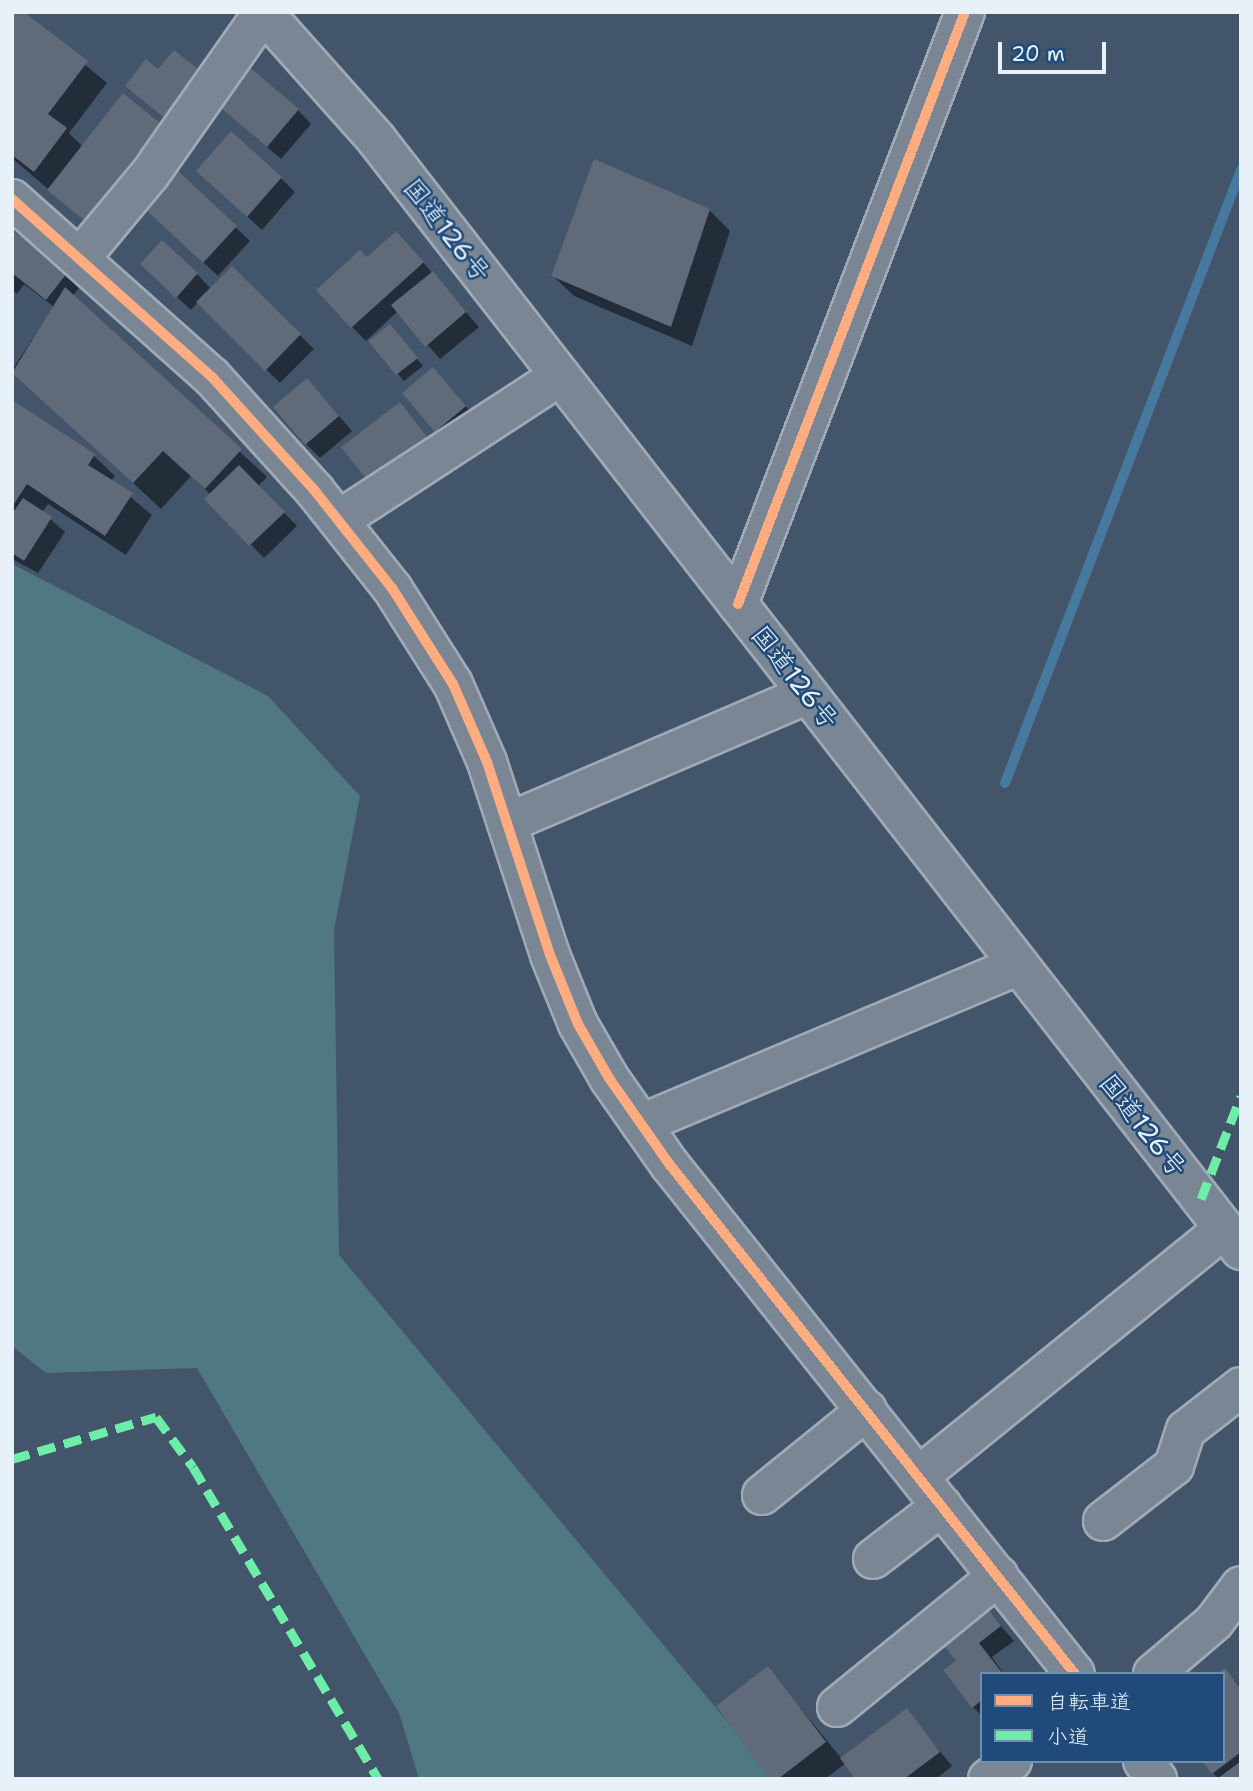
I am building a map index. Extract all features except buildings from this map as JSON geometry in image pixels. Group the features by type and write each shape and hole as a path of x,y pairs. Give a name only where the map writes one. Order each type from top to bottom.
{"main road":[{"path":"81,257 150,174 263,12"},
{"name":"国道126号","path":"263,12 376,139 1233,1239"},
{"path":"738,604 965,12"},
{"path":"12,199 81,257 212,377 339,520 392,588 453,684 487,762 578,1024 641,1124 1073,1672"},
{"path":"339,520 560,376"},
{"path":"507,823 807,694"},
{"path":"641,1124 1019,965"},
{"path":"919,1476 1233,1239"},
{"path":"1103,1521 1174,1466 1186,1430 1241,1387"},
{"path":"762,1495 867,1410"},
{"path":"873,1559 942,1506"},
{"path":"837,1707 998,1576"},
{"path":"1155,1672 1214,1622 1241,1586"},
{"path":"988,1779 1009,1763"},
{"path":"1145,1763 1157,1779"}],"green space":[{"path":"12,564 268,696 360,796 334,930 339,1255 775,1779 419,1779 399,1713 197,1368 46,1373 12,1346"}],"waterway":[{"path":"1005,783 1241,170"}],"marked path":[{"path":"1201,1199 1241,1096"},
{"path":"12,1459 156,1417 193,1467 378,1779"}],"cycle path":[{"path":"738,604 965,12"},
{"path":"12,199 212,377 315,491 392,588 453,684 487,762 550,955 578,1024 609,1078 670,1165 1073,1672"}]}
